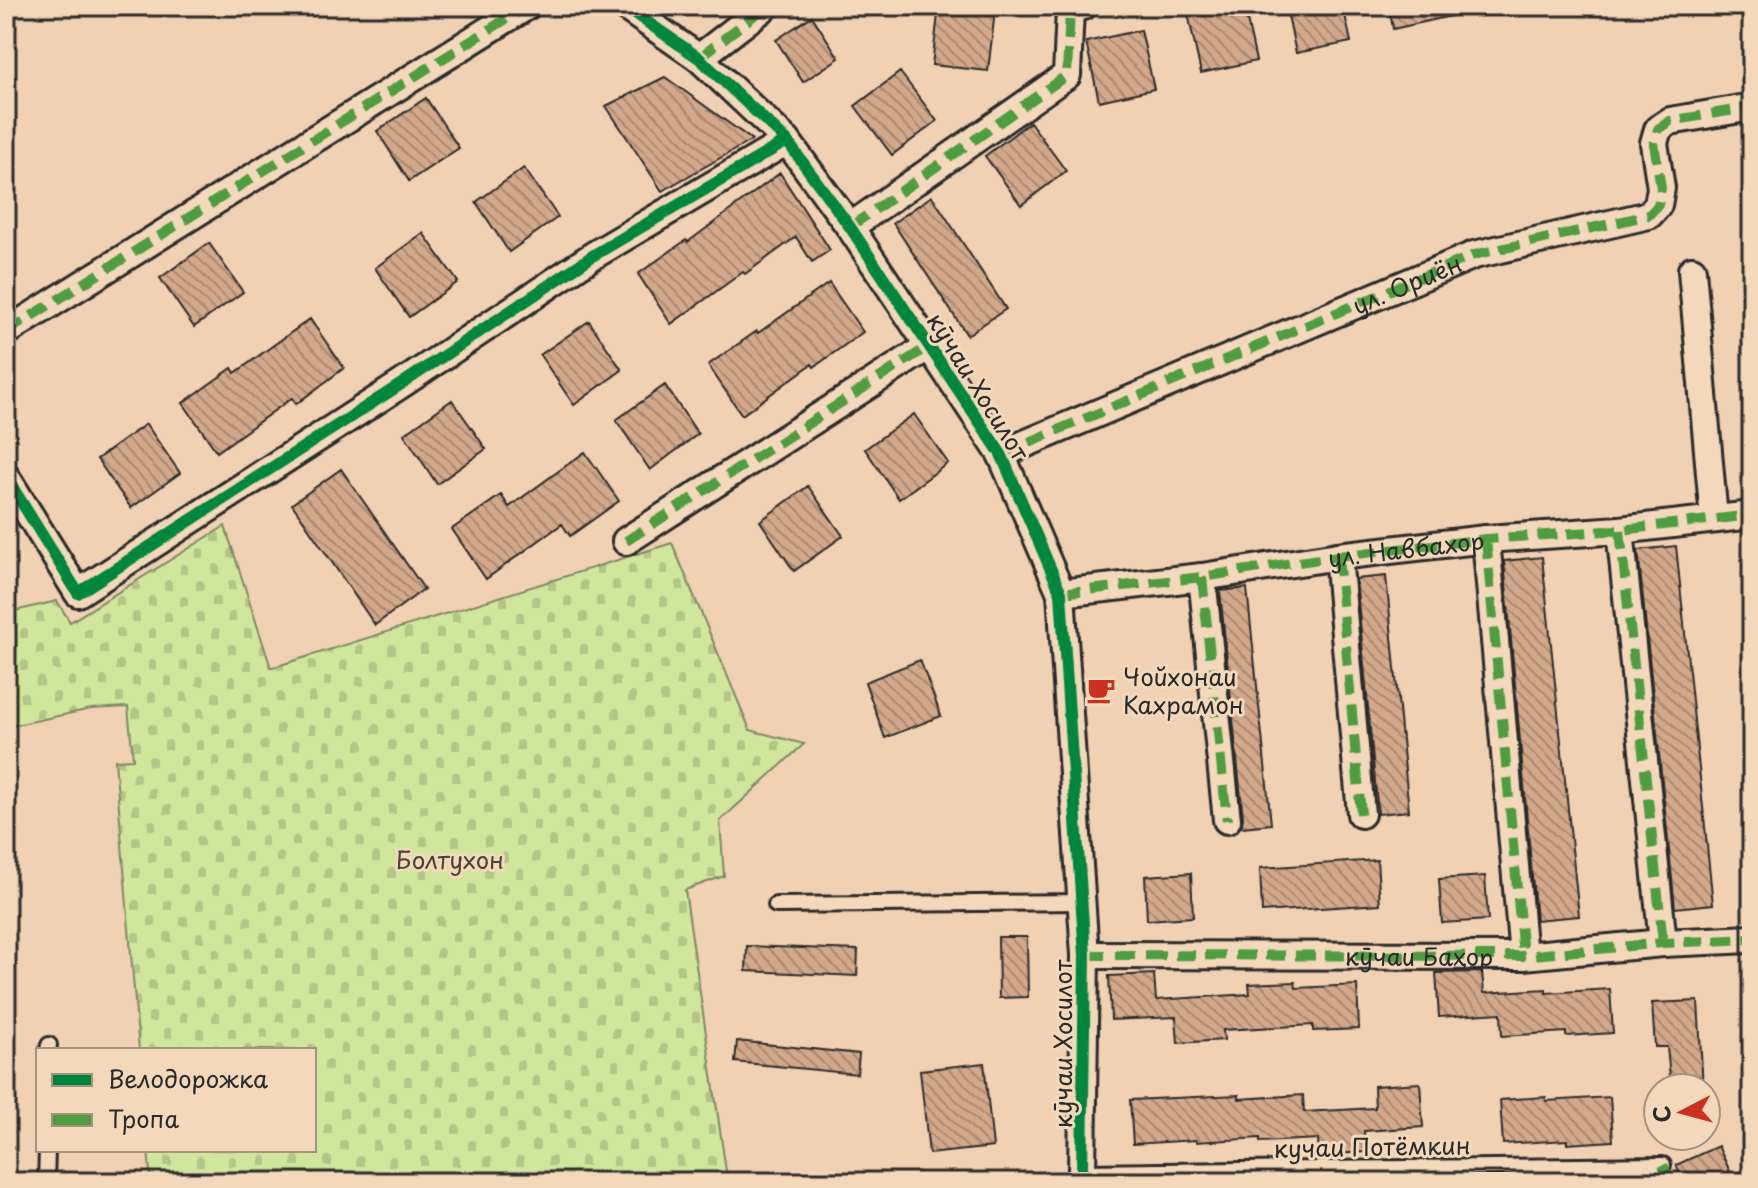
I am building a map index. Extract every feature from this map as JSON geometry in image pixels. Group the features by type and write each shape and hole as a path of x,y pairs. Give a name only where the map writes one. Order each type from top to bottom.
{"street":[{"path":"6,332 527,6"},
{"name":"кӯчаи Хосилот","path":"624,6 699,58 787,141 850,227 1001,454 1061,593 1085,955 1082,1177"},
{"path":"699,58 766,6"},
{"path":"850,227 1067,75 1070,9 1083,6"},
{"name":"ул. Ориён","path":"1001,454 1474,255 1649,215 1658,205 1661,188 1654,143 1658,129 1670,121 1752,107"},
{"path":"6,477 78,593 403,383 594,255 787,141"},
{"path":"1692,270 1714,519"},
{"path":"626,541 929,346"},
{"name":"ул. Навбахор","path":"1061,593 1486,539 1620,530 1752,515"},
{"path":"1620,530 1663,943"},
{"path":"1486,539 1523,956"},
{"path":"1338,556 1361,814"},
{"path":"1202,577 1227,820"},
{"name":"кӯчаи Баҳор","path":"1085,955 1523,956 1663,943 1752,940"}],"lane":[{"path":"776,905 1082,902"},
{"path":"46,1182 47,1152"},
{"name":"кучаи Потёмкин","path":"1082,1177 1663,1165"}],"green space":[{"name":"Болтухон","path":"225,526 271,668 672,543 750,730 804,744 720,821 724,876 685,890 726,1171 711,1182 151,1182 148,1152 316,1152 316,1048 139,1048 115,760 133,759 128,707 91,709 6,727 6,613 57,601 70,622"}],"building":[{"path":"939,6 995,11 988,71 932,65"},
{"path":"1224,6 1244,6 1256,61 1201,73 1188,14"},
{"path":"1286,6 1343,6 1351,42 1296,53"},
{"path":"1389,6 1459,6 1460,14 1393,29"},
{"path":"812,16 839,58 803,82 776,40"},
{"path":"1141,30 1154,89 1099,101 1086,42"},
{"path":"900,72 937,121 892,155 855,106"},
{"path":"665,77 752,140 662,191 606,106"},
{"path":"426,98 459,148 409,181 377,131"},
{"path":"1030,122 1066,171 1021,205 985,156"},
{"path":"524,168 558,217 509,252 476,202"},
{"path":"780,173 830,250 812,262 796,237 671,324 638,274 686,240 688,242"},
{"path":"932,196 1006,309 967,335 893,223"},
{"path":"423,233 458,282 409,317 375,268"},
{"path":"209,243 243,292 194,327 160,278"},
{"path":"829,283 863,332 814,367 812,364 742,415 708,365"},
{"path":"310,319 344,368 296,404 292,398 217,452 183,403 232,368 235,373"},
{"path":"589,321 622,370 574,405 540,355"},
{"path":"665,385 698,434 650,470 616,420"},
{"path":"452,400 486,449 437,484 404,434"},
{"path":"914,414 948,463 899,499 865,449"},
{"path":"146,424 180,473 131,508 97,459"},
{"path":"585,452 619,501 570,536 562,524 486,579 452,529 501,495 509,507"},
{"path":"341,469 424,589 375,625 292,504"},
{"path":"808,486 843,536 794,571 760,521"},
{"path":"1676,546 1713,904 1675,908 1638,550"},
{"path":"1542,557 1579,916 1536,920 1504,561"},
{"path":"1386,576 1409,811 1378,814 1356,579"},
{"path":"1247,588 1271,824 1241,827 1243,818 1220,591"},
{"path":"920,660 941,716 885,738 865,682"},
{"path":"1377,860 1380,904 1262,912 1260,868"},
{"path":"1191,873 1193,917 1147,920 1145,876"},
{"path":"1485,876 1488,920 1442,923 1439,879"},
{"path":"998,937 1027,937 1028,997 999,998"},
{"path":"747,946 858,950 857,976 746,971"},
{"path":"1482,972 1484,993 1610,989 1613,1033 1502,1036 1501,1013 1439,1017 1436,973"},
{"path":"1154,974 1156,1000 1250,994 1249,984 1295,982 1296,988 1357,985 1359,1029 1313,1031 1313,1025 1223,1030 1224,1040 1178,1043 1176,1017 1111,1020 1109,976"},
{"path":"1698,1001 1702,1072 1669,1072 1667,1047 1655,1047 1652,1003"},
{"path":"737,1041 859,1054 857,1074 735,1062"},
{"path":"984,1063 993,1147 929,1154 920,1070"},
{"path":"1420,1083 1423,1127 1364,1131 1365,1152 1319,1155 1318,1139 1260,1142 1260,1138 1133,1144 1130,1100 1303,1095 1304,1112 1375,1108 1374,1086"},
{"path":"1546,1097 1546,1101 1610,1097 1613,1141 1503,1144 1500,1100"},
{"path":"1705,1152 1721,1152 1735,1182 1684,1182 1676,1165"}],"marked path":[{"path":"6,332 527,6"},
{"path":"699,58 766,6"},
{"path":"850,227 1067,75 1070,9 1083,6"},
{"path":"1001,454 1474,255 1649,215 1658,205 1661,188 1654,143 1658,129 1670,121 1752,107"},
{"path":"626,541 929,346"},
{"path":"1061,593 1486,539 1620,530 1752,515"},
{"path":"1620,530 1663,943"},
{"path":"1486,539 1523,956"},
{"path":"1338,556 1361,814"},
{"path":"1202,577 1227,820"},
{"path":"1085,955 1523,956 1663,943 1752,939"},
{"path":"1663,1165 1670,1182"}],"cycle path":[{"path":"624,6 699,58 787,141 850,227 1001,454 1061,593 1085,955 1081,1182"},
{"path":"6,477 78,593 403,383 594,255 787,141"}],"place":[{"name":"Чойхонаи Кахрамон","path":"1101,690"}]}
